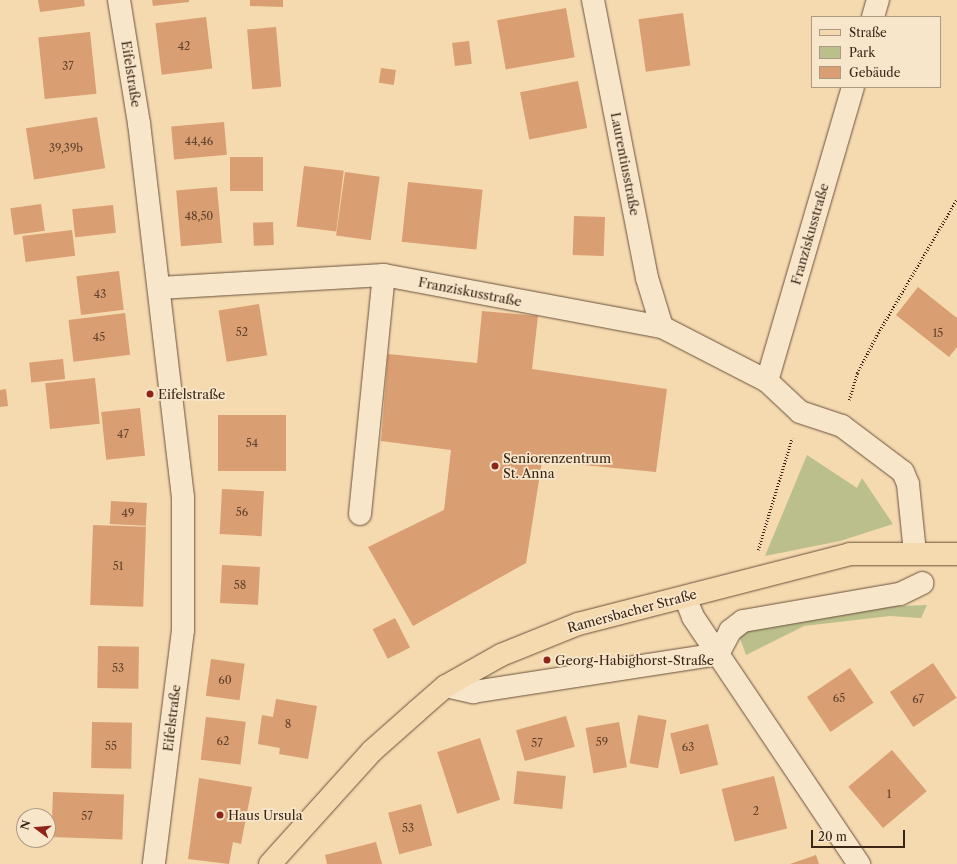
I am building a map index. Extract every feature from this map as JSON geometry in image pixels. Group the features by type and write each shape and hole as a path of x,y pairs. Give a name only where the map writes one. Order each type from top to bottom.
{"main road":[{"name":"Ramersbacher Straße","path":"270,864 372,751 446,686 501,655 578,624 850,554 957,554"}],"street":[{"name":"Eifelstraße","path":"119,0 139,123 183,497 182,630 154,864"},
{"name":"Laurentiusstraße","path":"593,0 647,278 662,327"},
{"path":"873,16 878,0"},
{"name":"Franziskusstraße","path":"767,381 853,88"},
{"name":"Franziskusstraße","path":"159,288 384,275 662,327 767,381 800,412 842,426 903,472 908,484 915,553"},
{"path":"360,514 384,275"},
{"path":"718,654 730,632 743,621 900,594 923,583"},
{"path":"685,597 693,617 859,864"},
{"path":"446,686 473,692 718,654"}],"path":[{"path":"842,426 857,373 957,199"},
{"path":"758,577 755,561 800,412"}],"green space":[{"path":"807,455 857,488 862,478 893,524 840,541 765,556"},
{"path":"927,605 921,618 890,616 804,626 746,655 737,630 850,608"}],"building":[{"path":"38,0 84,0 85,6 40,12"},
{"path":"152,0 189,0 189,2 153,6"},
{"path":"250,0 283,0 283,7 250,6"},
{"path":"566,8 575,57 506,69 497,20"},
{"path":"683,13 690,65 646,72 638,19"},
{"path":"206,17 212,69 162,75 155,23"},
{"path":"276,27 281,87 252,89 247,30"},
{"path":"90,32 96,94 45,99 38,37"},
{"path":"469,41 472,64 455,66 452,43"},
{"path":"381,68 396,70 394,85 379,83"},
{"path":"578,81 587,128 529,139 520,92"},
{"path":"97,117 105,168 34,180 26,128"},
{"path":"224,122 227,155 174,159 171,127"},
{"path":"230,157 263,157 263,191 230,191"},
{"path":"304,166 344,171 336,231 297,227"},
{"path":"345,172 380,177 371,240 336,235"},
{"path":"408,182 483,190 476,250 402,242"},
{"path":"217,187 222,243 181,246 176,191"},
{"path":"41,204 45,231 14,235 10,208"},
{"path":"113,205 116,233 75,237 72,209"},
{"path":"574,216 605,217 604,256 573,255"},
{"path":"273,222 274,245 254,246 253,223"},
{"path":"72,230 75,256 26,262 22,236"},
{"path":"119,271 124,310 81,315 76,276"},
{"path":"918,287 957,318 957,347 949,357 896,315"},
{"path":"259,304 267,355 227,362 219,310"},
{"name":"Seniorenzentrum St. Anna","path":"482,311 538,316 532,369 667,389 656,472 542,461 526,563 413,626 368,547 444,510 451,450 381,441 388,354 477,363"},
{"path":"125,313 130,355 74,362 68,320"},
{"path":"63,359 65,379 31,382 29,363"},
{"path":"95,378 100,424 50,429 45,383"},
{"path":"6,389 8,406 0,407 0,390"},
{"path":"140,408 145,456 106,460 101,412"},
{"path":"218,415 286,415 286,471 218,471"},
{"path":"222,489 264,491 262,536 220,534"},
{"path":"111,501 147,503 146,526 110,524"},
{"path":"93,525 146,527 143,607 90,605"},
{"path":"222,565 260,567 258,605 220,603"},
{"path":"395,618 410,647 388,659 373,629"},
{"path":"98,646 139,647 138,689 97,688"},
{"path":"211,659 245,664 240,700 206,696"},
{"path":"933,663 956,698 913,727 890,692"},
{"path":"850,668 873,703 830,732 807,697"},
{"path":"276,699 317,706 308,759 279,754 280,748 258,744 262,715 273,717"},
{"path":"638,715 667,720 658,768 629,763"},
{"path":"566,716 575,747 525,761 516,730"},
{"path":"206,717 246,722 240,765 201,760"},
{"path":"92,722 132,723 131,769 91,768"},
{"path":"619,722 627,767 594,773 586,728"},
{"path":"708,724 718,765 680,774 670,733"},
{"path":"480,738 500,800 457,814 437,752"},
{"path":"892,750 927,791 883,828 848,787"},
{"path":"517,771 566,776 562,809 514,804"},
{"path":"774,776 787,828 735,841 722,789"},
{"name":"Haus Ursula","path":"199,778 252,787 241,844 233,842 229,864 188,859"},
{"path":"53,792 124,794 122,839 56,837 56,808 52,808"},
{"path":"421,804 432,846 399,854 388,813"},
{"path":"376,842 382,864 327,864 325,855"},
{"path":"816,855 819,864 790,864"}],"place":[{"name":"Eifelstraße","path":"150,394"},
{"name":"Seniorenzentrum St. Anna","path":"495,466"},
{"name":"Georg-Habighorst-Straße","path":"547,660"},
{"name":"Haus Ursula","path":"220,815"}]}
